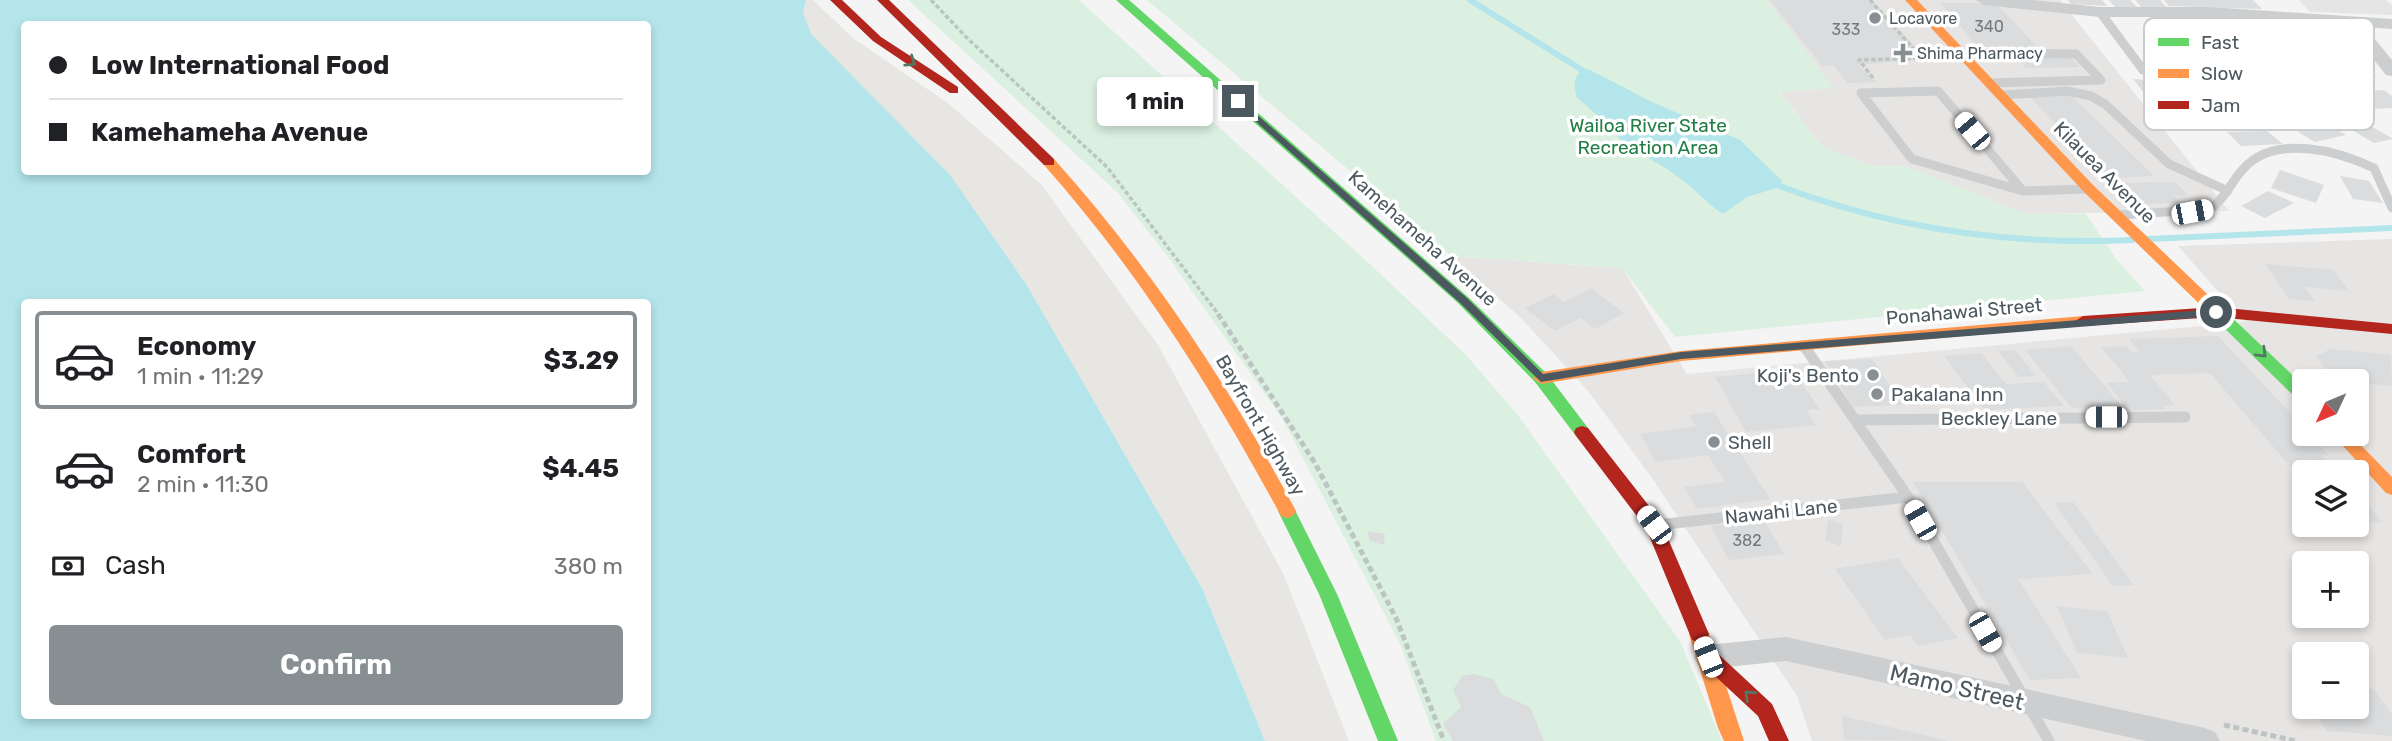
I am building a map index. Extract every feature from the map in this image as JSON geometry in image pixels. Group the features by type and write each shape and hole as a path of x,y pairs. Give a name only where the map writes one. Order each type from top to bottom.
{"main road":[{"name":"Bayfront Highway","path":"836,0 877,39 979,107 1047,159"},
{"name":"Bayfront Highway","path":"883,0 1047,159 1144,276 1230,408 1304,547 1348,639 1388,741"},
{"name":"Kamehameha Avenue","path":"1122,0 1463,300 1541,378 1654,525 1708,657 1721,712 1734,741"},
{"name":"Kilauea Avenue","path":"1911,0 2089,188 2292,385"},
{"name":"Ponahawai Street","path":"1541,378 1630,362 2216,312 2392,329"},
{"path":"2352,446 2392,488"},
{"name":"Kamehameha Avenue","path":"1708,657 1765,710 1779,741"}],"street":[{"path":"1984,0 2099,12 2210,12 2295,18"},
{"path":"2210,12 2216,18"},
{"path":"2374,23 2392,24"},
{"path":"2374,49 2392,71"},
{"name":"Mamo Street","path":"1708,657 1786,649 2026,703 2211,732"}],"lane":[{"path":"2099,12 2143,70"},
{"path":"1962,53 2076,54 2101,80 1996,89"},
{"path":"1996,89 2067,91 2091,96 2105,104 2169,164 2228,191"},
{"path":"2022,191 1938,91 1861,93 1912,159 2022,191 2089,188"},
{"path":"2122,220 2210,209 2218,205 2247,165 2286,149 2299,148 2345,158 2374,168 2392,208"},
{"path":"1804,346 1908,497 2049,741"},
{"name":"Beckley Lane","path":"1855,420 2185,417"},
{"name":"Nawahi Lane","path":"1654,525 1908,497"}],"path":[{"path":"1870,0 1923,58 1858,61 1877,82"},
{"path":"2211,732 2296,741"}],"shaded area":[{"path":"1766,0 2060,0 2144,105 2144,130 2164,130 2229,211 2025,214 1906,166 1871,166 1821,146 1779,91 1833,88"},
{"path":"2299,0 2386,0 2392,5 2392,15 2310,12"},
{"path":"2392,239 2392,741 1812,741 1797,696 1652,478 1588,391 1521,318 1451,256 1622,268 1687,374 2245,322 2178,246"}],"green space":[{"path":"908,0 1079,0 1373,267 1465,354 1517,414 1680,641 1722,741 1436,741 1400,644 1282,418 1168,257 1117,192"},
{"name":"Wailoa River State Recreation Area","path":"1147,0 1767,0 1834,88 1779,92 1821,146 1871,166 1906,166 2025,214 2086,214 2117,260 2145,291 1675,337 1622,268 1451,256"}],"sand":[{"path":"806,0 813,0 853,38 949,104 1041,184 1158,345 1284,575 1349,741 1265,741 1202,588 1100,413 812,35 803,13"}],"water":[{"path":"0,0 806,0 803,13 812,35 950,175 1026,284 1202,588 1265,741 0,741"},
{"path":"1588,69 1652,102 1740,140 1782,181 1780,187 1747,197 1723,214 1673,173 1620,139 1577,98 1575,80 1579,73"}],"building":[{"path":"1770,0 1872,0 1926,59 1858,65 1877,82 1847,83 1833,65 1822,66"},
{"path":"2068,0 2102,0 2107,6 2071,4"},
{"path":"2109,0 2130,0 2138,8 2115,7"},
{"path":"2135,0 2160,0 2170,11 2143,9"},
{"path":"2164,0 2253,0 2262,9 2169,6"},
{"path":"1940,3 1996,3 2040,50 1981,50"},
{"path":"2069,56 2080,67 2026,68 2016,57"},
{"path":"2133,79 2144,80 2144,93"},
{"path":"2384,90 2392,96 2392,108 2374,109 2374,91"},
{"path":"2071,95 2154,176 2109,178 2030,97"},
{"path":"2374,128 2392,138 2374,143 2352,130"},
{"path":"2295,130 2338,130 2346,135 2315,142"},
{"path":"2267,131 2283,144 2241,146 2227,132"},
{"path":"2280,170 2324,185 2316,203 2271,188"},
{"path":"2340,176 2369,181 2383,203 2353,199"},
{"path":"2175,182 2188,195 2174,196 2182,203 2133,204 2113,183"},
{"path":"2268,191 2294,203 2265,218 2241,206"},
{"path":"2265,264 2333,270 2349,291 2304,287 2315,301 2289,299"},
{"path":"1591,288 1624,313 1595,329 1581,318 1555,331 1525,308 1554,294 1564,302"},
{"path":"2218,336 2292,415 2292,446 2320,446 2329,455 2322,456 2326,460 2292,460 2292,469 2210,373 2150,375 2175,405 2162,406 2166,409 2134,410 2131,406 2125,406 2107,383 2130,382 2101,347 2126,346 2131,352 2140,352 2129,339"},
{"path":"2071,346 2121,405 2072,408 2025,350"},
{"path":"2331,349 2391,355 2392,386 2370,383 2370,369 2325,369 2316,356"},
{"path":"2015,350 2036,376 2019,377 1998,351"},
{"path":"1981,353 2006,384 2044,382 2064,406 1985,410 1944,356"},
{"name":"Pakalana Inn","path":"1871,359 1902,405 1853,407 1825,361"},
{"path":"1792,370 1820,409 1806,410 1816,425 1746,432 1715,377"},
{"path":"1714,412 1770,499 1697,509 1684,487 1725,482 1708,455 1656,462 1640,434 1696,426 1689,415"},
{"path":"1913,482 2022,482 2093,574 2018,579 2081,678 2030,680"},
{"path":"2073,502 2134,585 2113,586 2054,503"},
{"path":"2369,507 2383,522 2369,523"},
{"path":"1764,520 1784,554 1729,560 1711,526"},
{"path":"1828,520 1843,524 1841,546 1825,541"},
{"path":"1367,531 1385,534 1384,545 1370,541"},
{"path":"1898,558 1958,638 1918,646 1910,635 1885,640 1835,569"},
{"path":"2057,606 2107,611 2128,658 2077,653"},
{"path":"1474,674 1493,679 1501,694 1530,707 1544,741 1453,741 1443,724 1461,707 1453,690 1462,676"},
{"path":"2369,688 2374,689 2392,714 2392,736 2327,731 2319,719 2369,719"},
{"path":"1842,716 1946,740 1946,741 1844,740"}],"waterway":[{"path":"1470,0 1590,75"},
{"path":"1774,184 1862,213 1950,231 2041,240 2133,240"},
{"path":"2148,239 2392,228"}],"traffic: fast":[{"path":"1122,0 1463,300 1541,378 1582,432"},
{"path":"2220,315 2292,384"},
{"path":"1287,511 1328,594 1388,741"}],"traffic: slow":[{"path":"1911,0 2089,189 2220,315"},
{"path":"1049,162 1084,201 1150,285 1236,419 1287,511"},
{"path":"1541,378 1681,356 2083,321"},
{"path":"2352,446 2392,488"},
{"path":"1699,634 1734,741"}],"traffic: jam":[{"path":"836,0 877,39 954,90"},
{"path":"883,0 1049,162"},
{"path":"2083,321 2216,312 2392,329"},
{"path":"1582,432 1654,525 1699,634"},
{"path":"1708,657 1765,710 1779,741"}],"place":[{"name":"Locavore","path":"1875,18"},
{"name":"Shima Pharmacy","path":"1903,53"},
{"name":"Koji's Bento","path":"1873,375"},
{"name":"Pakalana Inn","path":"1877,394"},
{"name":"Shell","path":"1714,442"}],"route":[{"path":"1238,101 1463,300 1541,378 1618,363 1681,356 2172,313 2216,312"}]}
